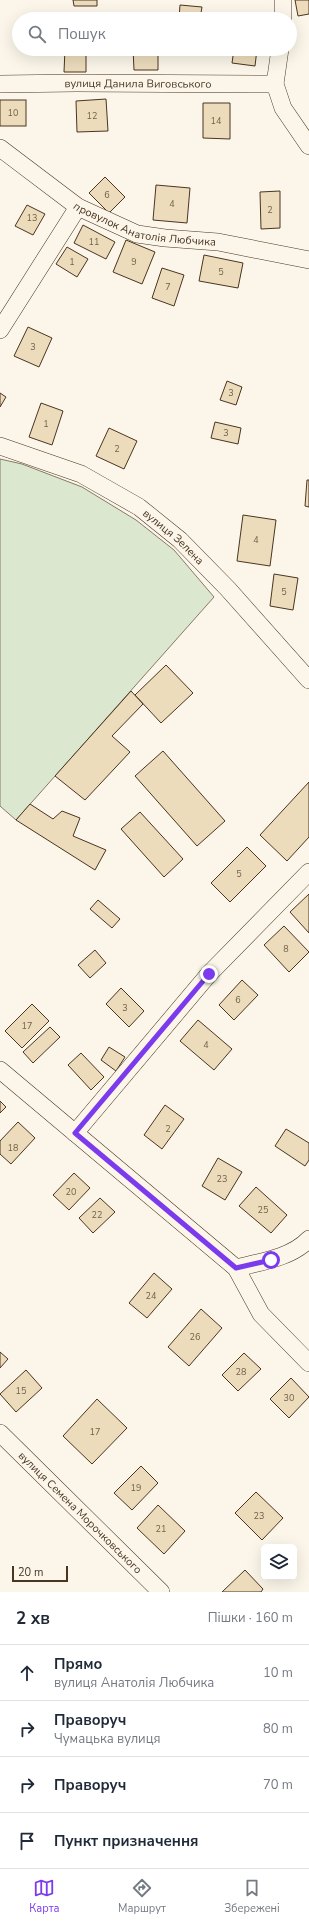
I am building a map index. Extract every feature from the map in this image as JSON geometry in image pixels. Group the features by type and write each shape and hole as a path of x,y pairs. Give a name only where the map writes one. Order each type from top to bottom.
{"street":[{"path":"283,0 283,12"},
{"path":"279,56 275,84 283,108 309,146"},
{"name":"вулиця Данила Виговського","path":"0,84 275,84"},
{"name":"провулок Анатолія Любчика","path":"0,148 78,207 137,234 164,238 218,242 309,260"},
{"path":"0,330 78,207"},
{"name":"вулиця Зелена","path":"0,446 81,474 139,507 180,540 228,589 309,680"},
{"path":"75,1133 209,974 309,872"},
{"path":"0,1070 236,1268 262,1314 309,1363"},
{"path":"236,1268 271,1260 307,1246"},
{"name":"вулиця Семена Морочковського","path":"0,1433 161,1592"}],"green space":[{"path":"0,459 22,464 82,487 136,520 174,550 214,597 16,820 0,806"}],"building":[{"path":"73,0 97,0 97,6 74,6"},
{"path":"295,0 309,0 309,14 298,16"},
{"path":"180,5 202,7 201,12 180,12"},
{"path":"65,56 86,56 86,72 64,72"},
{"path":"133,56 158,56 158,70 134,70"},
{"path":"233,56 256,56 255,66 232,63"},
{"path":"106,99 108,131 77,132 76,101"},
{"path":"0,100 26,100 26,126 0,126"},
{"path":"203,103 230,103 230,139 203,138"},
{"path":"105,177 125,197 109,213 89,193"},
{"path":"156,185 190,188 187,223 153,220"},
{"path":"280,191 280,228 261,229 260,192"},
{"path":"27,205 45,214 33,235 15,226"},
{"path":"83,225 115,242 106,259 74,243"},
{"path":"126,240 155,252 142,284 113,272"},
{"path":"67,247 88,259 77,277 56,264"},
{"path":"204,255 243,263 238,288 199,281"},
{"path":"162,268 184,275 174,306 152,298"},
{"path":"28,327 52,338 39,367 14,356"},
{"path":"227,381 242,387 236,405 220,400"},
{"path":"0,393 6,397 0,407"},
{"path":"41,403 63,411 52,445 29,437"},
{"path":"215,422 241,428 238,444 211,438"},
{"path":"109,428 137,441 124,469 96,456"},
{"path":"307,480 309,480 309,507 305,506"},
{"path":"243,515 276,520 270,566 237,561"},
{"path":"274,574 298,578 293,610 270,606"},
{"path":"166,665 193,693 161,723 135,695"},
{"path":"131,691 143,704 112,736 130,752 85,800 55,776"},
{"path":"163,751 225,821 197,846 135,776"},
{"path":"309,782 309,837 287,861 260,835"},
{"path":"30,804 53,819 62,811 80,818 73,836 106,850 95,870 16,820"},
{"path":"140,812 183,859 164,877 121,829"},
{"path":"247,847 266,866 230,902 211,883"},
{"path":"309,894 309,933 290,912"},
{"path":"98,900 120,919 112,928 90,909"},
{"path":"284,926 309,952 289,972 264,945"},
{"path":"95,950 106,963 90,978 78,965"},
{"path":"242,980 258,995 234,1020 219,1005"},
{"path":"121,988 144,1011 129,1027 106,1004"},
{"path":"32,1004 49,1021 22,1048 5,1031"},
{"path":"198,1020 232,1049 214,1070 180,1041"},
{"path":"50,1027 60,1037 33,1063 23,1052"},
{"path":"109,1047 125,1057 116,1071 101,1060"},
{"path":"81,1053 104,1077 91,1090 68,1065"},
{"path":"0,1101 6,1107 0,1113"},
{"path":"165,1105 184,1119 162,1149 144,1135"},
{"path":"18,1122 35,1138 11,1164 0,1154 0,1141"},
{"path":"286,1129 309,1143 309,1160 305,1166 275,1146"},
{"path":"218,1158 242,1172 225,1200 202,1186"},
{"path":"74,1173 90,1188 69,1210 53,1195"},
{"path":"256,1187 287,1215 271,1233 239,1206"},
{"path":"100,1198 115,1212 93,1233 79,1218"},
{"path":"154,1273 172,1289 147,1318 129,1303"},
{"path":"201,1309 222,1328 189,1366 168,1347"},
{"path":"0,1352 8,1359 0,1368"},
{"path":"244,1353 261,1369 238,1391 222,1375"},
{"path":"26,1370 42,1388 16,1412 0,1394"},
{"path":"291,1378 309,1397 289,1418 270,1399"},
{"path":"97,1399 127,1428 92,1464 63,1436"},
{"path":"141,1466 158,1483 132,1510 114,1493"},
{"path":"256,1492 283,1518 262,1540 235,1513"},
{"path":"158,1505 185,1531 164,1554 137,1528"},
{"path":"245,1570 263,1589 261,1592 222,1592"}],"route":[{"path":"209,974 75,1133 236,1268 271,1260"}]}
